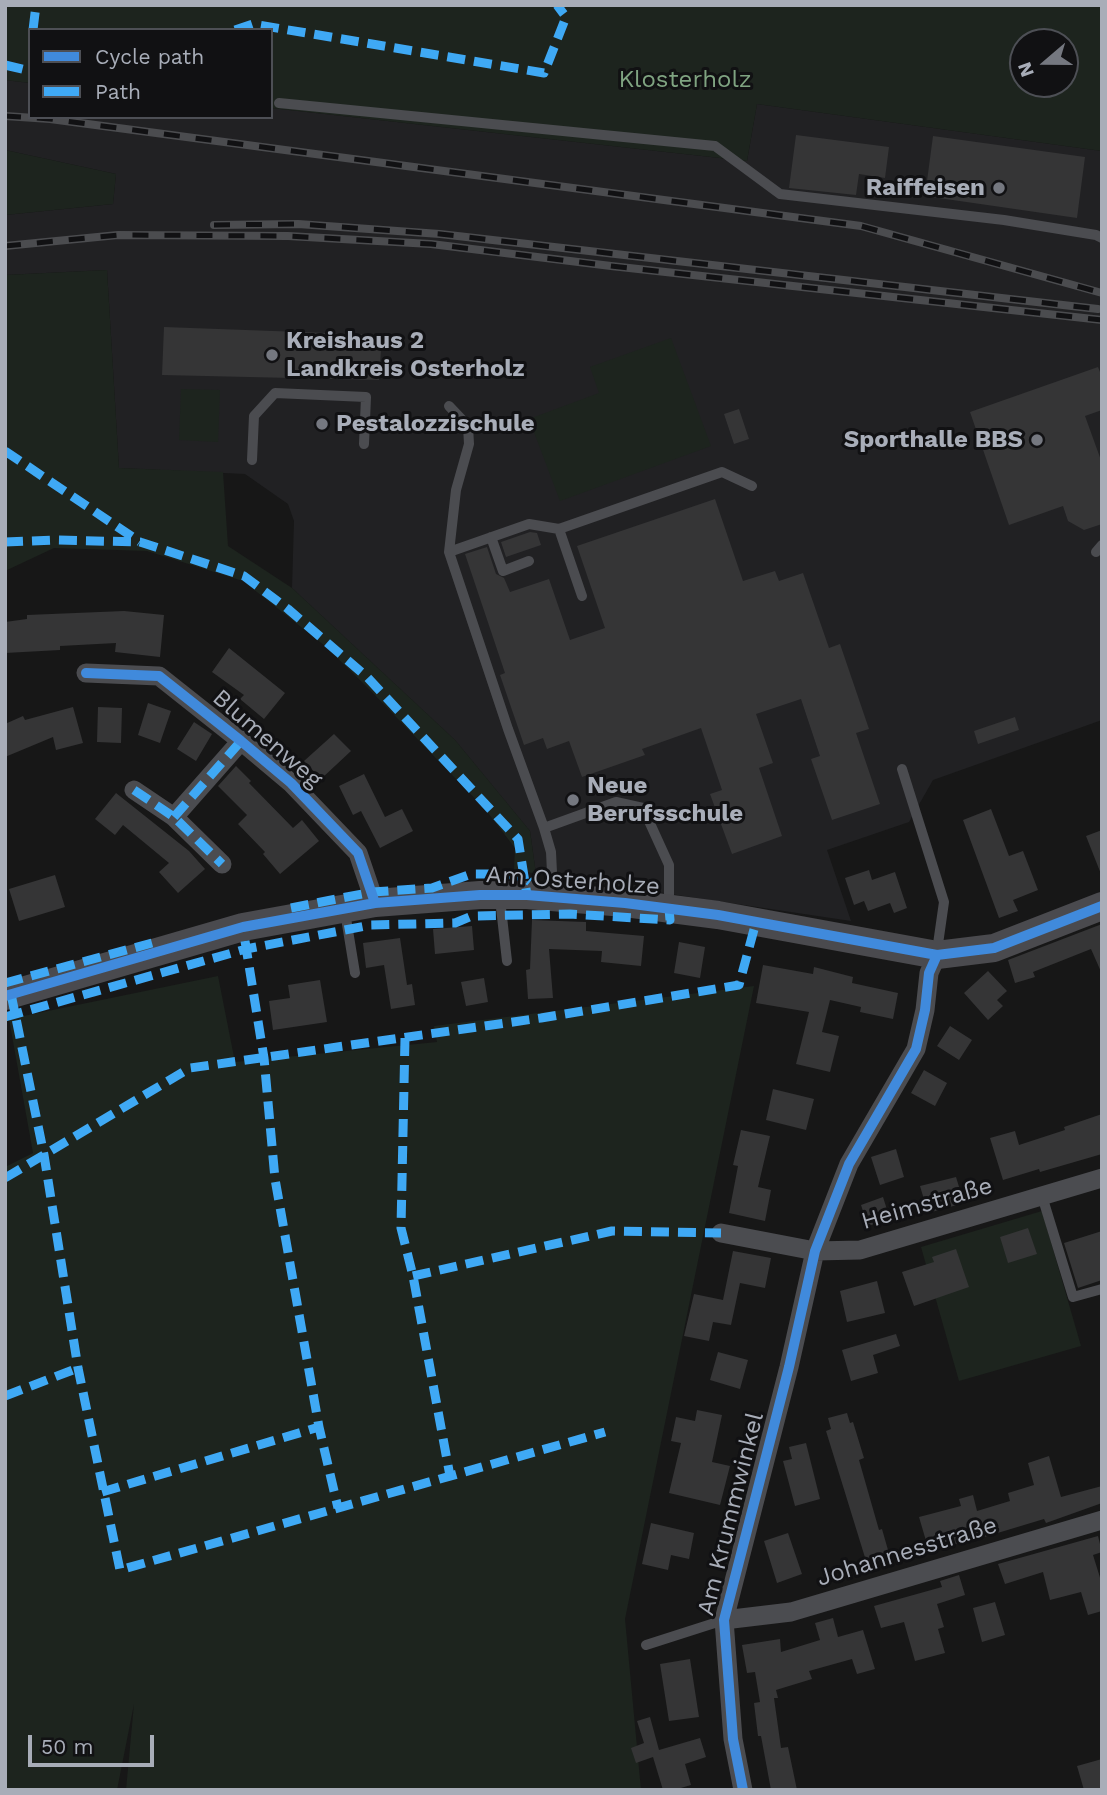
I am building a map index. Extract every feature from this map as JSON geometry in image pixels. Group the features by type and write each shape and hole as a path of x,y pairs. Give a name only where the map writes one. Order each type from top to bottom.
{"street":[{"name":"Blumenweg","path":"86,673 159,676 241,741 291,783 358,853 376,903"},
{"name":"Blumenweg","path":"174,817 241,741"},
{"path":"134,790 174,817 222,864"},
{"name":"Am Osterholze","path":"7,990 243,927 376,903 500,895 554,898 669,909 743,920 937,955 994,948 1102,906"},
{"name":"Am Krummwinkel","path":"743,1790 733,1739 724,1620 789,1367 815,1251 849,1164 916,1049 929,973 937,955"},
{"name":"Heimstraße","path":"721,1233 815,1251 860,1250 1102,1178"},
{"name":"Johannesstraße","path":"724,1620 791,1612 1102,1520"}],"lane":[{"path":"279,103 715,146 780,194 1004,219 1102,238"},
{"path":"252,460 254,416 275,393 366,397 364,444"},
{"path":"449,406 468,426 469,444 456,491 449,552 544,828 551,852 554,898"},
{"path":"449,552 529,524 559,529 722,472 752,486"},
{"path":"559,529 582,597"},
{"path":"491,537 503,571 529,562"},
{"path":"902,769 944,902 937,955"},
{"path":"544,828 616,802 643,808 669,865 669,909"},
{"path":"500,895 508,961"},
{"path":"344,908 355,972"},
{"path":"1042,1196 1073,1297 1102,1289"},
{"path":"646,1645 724,1620"}],"shaded area":[{"path":"5,80 28,83 28,119 273,119 273,108 747,161 757,104 1102,151 1102,720 933,780 909,822 827,850 851,921 536,874 530,831 455,740 292,588 294,521 288,504 245,474 119,468 107,270 5,275 5,215 113,204 116,174 5,150"}],"green space":[{"name":"Klosterholz","path":"5,5 1102,5 1102,151 757,104 747,161 273,108 273,28 28,28 28,83 5,80"},
{"path":"5,150 116,174 113,204 5,215"},
{"path":"107,270 119,468 223,472 228,546 292,588 455,740 530,831 536,874 514,869 515,848 485,809 368,688 325,646 243,581 147,551 54,548 5,571 5,275"},
{"path":"671,338 711,446 560,501 529,419 599,393 590,367"},
{"path":"181,389 220,390 218,442 179,440"},
{"path":"218,976 235,1062 437,1042 434,1026 754,986 625,1619 641,1790 126,1790 134,1704 117,1790 5,1790 5,1167 33,1153 9,1019"},
{"path":"1042,1211 1081,1346 959,1381 921,1247"}],"building":[{"path":"796,135 889,147 885,178 859,174 856,195 789,188"},
{"path":"933,136 1085,157 1077,218 925,196"},
{"name":"Kreishaus 2 Landkreis Osterholz","path":"164,327 382,335 379,380 162,375"},
{"name":"Sporthalle BBS","path":"1098,367 1102,377 1102,410 1085,416 1102,463 1102,524 1084,530 1068,521 1063,506 1009,525 970,412"},
{"path":"739,409 749,439 734,444 724,414"},
{"path":"715,499 743,581 775,571 779,581 803,573 829,648 840,644 869,729 856,733 880,804 832,820 811,759 820,756 801,699 756,714 773,763 759,768 782,836 732,854 710,794 722,790 701,728 642,749 645,755 582,777 569,741 547,749 543,738 524,745 500,675 505,673 465,554 487,547 496,574 504,578 510,592 549,579 570,640 605,628 577,546"},
{"path":"530,532 537,533 541,545 506,557 501,542"},
{"path":"124,611 164,615 160,657 115,652 116,643 5,653 5,622 27,619 27,615"},
{"path":"229,648 285,693 264,719 240,699 244,695 212,672"},
{"path":"148,703 171,711 160,743 138,735"},
{"path":"73,707 83,743 56,750 53,737 5,757 5,724 23,716 25,720"},
{"path":"98,707 122,708 121,743 97,742"},
{"path":"1015,717 1019,730 978,744 974,731"},
{"path":"194,722 212,734 196,761 177,749"},
{"path":"334,734 351,751 321,779 304,761"},
{"path":"236,766 293,828 302,820 319,841 280,874 263,854 265,852 238,824 247,815 218,786"},
{"path":"364,774 385,817 402,809 413,831 380,848 361,811 353,815 339,786"},
{"path":"116,793 189,851 205,869 178,893 159,872 169,863 123,825 115,835 95,819"},
{"path":"991,809 1009,856 1023,851 1038,890 1013,900 1018,911 999,918 963,820"},
{"path":"1102,830 1102,874 1101,874 1086,836"},
{"path":"869,870 872,880 895,872 907,908 894,913 890,903 868,911 864,901 854,905 845,878"},
{"path":"55,875 65,907 19,921 9,889"},
{"path":"532,920 586,922 586,931 644,936 641,966 601,962 602,951 549,949 553,998 528,999 526,970 530,969"},
{"path":"1102,924 1102,974 1091,949 1033,972 1035,977 1015,983 1008,960"},
{"path":"472,926 474,950 435,954 433,929"},
{"path":"400,938 407,985 412,984 415,1005 391,1009 384,965 366,968 363,943"},
{"path":"679,942 705,947 700,978 674,973"},
{"path":"763,965 813,974 814,967 853,977 852,983 898,993 893,1019 860,1012 861,1007 830,1000 822,1032 839,1036 830,1072 796,1064 809,1012 756,1003"},
{"path":"988,971 1007,991 997,1000 1003,1006 988,1020 964,993"},
{"path":"484,978 488,1002 466,1006 461,982"},
{"path":"320,980 327,1022 273,1030 269,1001 290,998 288,985"},
{"path":"950,1026 972,1040 959,1060 937,1046"},
{"path":"924,1070 947,1083 935,1106 911,1093"},
{"path":"773,1089 814,1099 806,1130 766,1120"},
{"path":"1102,1114 1102,1154 1003,1180 990,1138 1015,1131 1019,1145"},
{"path":"741,1130 770,1136 758,1187 771,1190 765,1221 729,1213 738,1166 733,1165"},
{"path":"896,1149 904,1177 880,1185 871,1157"},
{"path":"956,1177 964,1203 928,1213 920,1186"},
{"path":"883,1197 890,1219 868,1226 861,1205"},
{"path":"1028,1228 1037,1254 1008,1263 1000,1237"},
{"path":"1102,1231 1102,1280 1078,1288 1064,1243"},
{"path":"956,1249 969,1287 914,1306 902,1272 934,1262 932,1257"},
{"path":"733,1251 771,1258 765,1288 740,1283 731,1325 713,1322 709,1341 684,1336 694,1294 723,1300"},
{"path":"877,1281 885,1313 847,1322 840,1291"},
{"path":"896,1334 900,1346 873,1355 878,1373 851,1381 842,1350"},
{"path":"718,1352 748,1360 740,1389 710,1380"},
{"path":"697,1410 722,1415 712,1462 730,1466 720,1505 669,1493 681,1443 671,1441 676,1417 695,1421"},
{"path":"847,1413 850,1423 853,1422 864,1458 859,1460 879,1530 882,1529 890,1557 867,1564 826,1431 831,1429 828,1418"},
{"path":"806,1443 820,1499 795,1506 783,1461 792,1459 789,1447"},
{"path":"1049,1456 1061,1497 1102,1486 1102,1503 1046,1523 1044,1519 929,1551 919,1517 961,1506 959,1499 973,1495 977,1511 1010,1501 1008,1493 1034,1485 1028,1463"},
{"path":"651,1523 694,1533 689,1559 671,1555 668,1570 642,1564"},
{"path":"788,1533 802,1574 777,1583 764,1541"},
{"path":"1098,1536 1102,1552 1093,1555 1102,1584 1102,1611 1088,1615 1081,1592 1050,1600 1043,1572 1005,1584 998,1564"},
{"path":"959,1575 965,1595 937,1604 944,1627 938,1629 945,1653 915,1661 904,1622 881,1628 874,1606 942,1587 940,1581"},
{"path":"995,1602 1005,1635 982,1642 973,1608"},
{"path":"833,1618 838,1637 863,1630 875,1669 857,1674 852,1659 809,1671 812,1679 776,1690 778,1698 774,1698 781,1748 788,1747 797,1790 771,1790 761,1736 758,1736 754,1703 760,1702 755,1672 747,1673 742,1645 780,1639 781,1652 820,1640 815,1623"},
{"path":"690,1659 699,1717 669,1721 660,1664"},
{"path":"650,1717 659,1750 700,1738 706,1757 685,1764 691,1785 663,1790 653,1757 636,1763 631,1748 644,1743 637,1721"},
{"path":"1102,1759 1102,1790 1084,1790 1077,1766"}],"railway":[{"path":"5,116 28,118"},
{"path":"50,119 861,226 1102,293"},
{"path":"214,225 298,224 440,234 1098,309"},
{"path":"5,246 118,235 288,236 431,244 1102,320"}],"marked path":[{"path":"33,28 36,5"},
{"path":"241,28 253,24 544,73 566,17 557,5"},
{"path":"5,65 28,71"},
{"path":"5,451 140,542"},
{"path":"5,542 140,542 244,576 288,609 367,677 518,839 527,895"},
{"path":"174,817 241,741"},
{"path":"134,790 174,817 222,864"},
{"path":"291,908 372,892 432,888 471,874 506,874 524,877 530,882"},
{"path":"5,1017 246,949 371,925 455,923 472,916 570,914 670,920 669,909"},
{"path":"5,1178 190,1068 541,1018 739,985 756,922"},
{"path":"245,941 264,1058 275,1179 319,1427 338,1508"},
{"path":"5,983 152,943"},
{"path":"11,994 44,1155 78,1368 120,1570 605,1432"},
{"path":"405,1038 401,1228 413,1276 450,1476"},
{"path":"413,1276 612,1231 721,1233"},
{"path":"5,1396 78,1368"},
{"path":"102,1492 319,1427"}],"cycle path":[{"path":"86,673 159,676 241,741 291,783 358,853 375,903"},
{"path":"5,996 243,927 375,903 480,895 527,895 625,903 718,915 937,955 994,948 1102,906"},
{"path":"743,1790 733,1739 724,1620 789,1367 815,1251 849,1164 916,1049 925,1010 929,973 937,955"}],"place":[{"name":"Raiffeisen","path":"999,188"},
{"name":"Kreishaus 2 Landkreis Osterholz","path":"272,355"},
{"name":"Pestalozzischule","path":"322,424"},
{"name":"Sporthalle BBS","path":"1037,440"},
{"name":"Neue Berufsschule","path":"573,800"}]}
